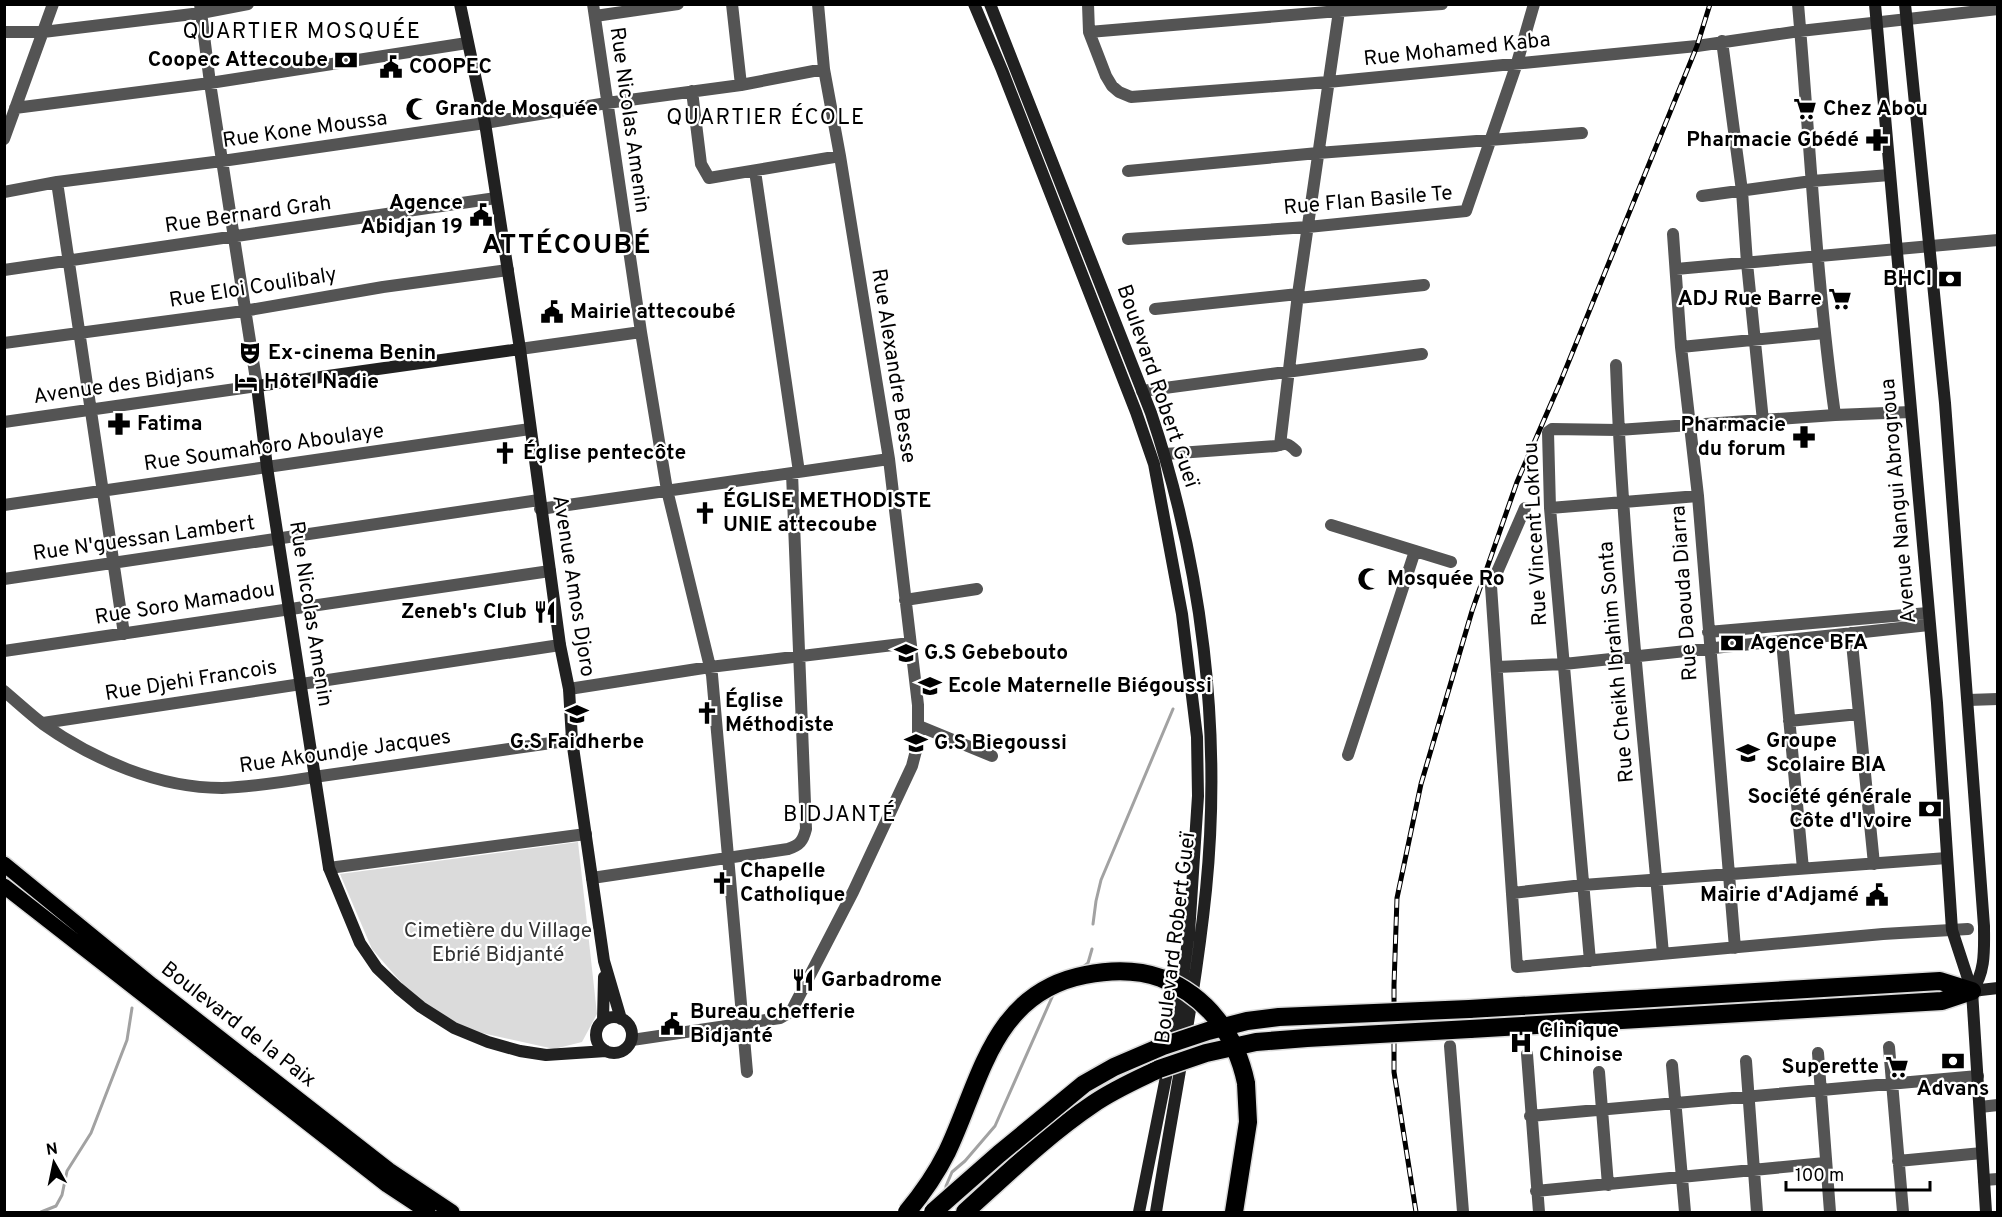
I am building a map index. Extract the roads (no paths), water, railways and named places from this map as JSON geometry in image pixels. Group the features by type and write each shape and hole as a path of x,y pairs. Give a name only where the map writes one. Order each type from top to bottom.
{"highway":[{"path":"907,1212 922,1194 946,1153 985,1058 1019,1008 1030,999 1075,977 1098,972 1136,972 1161,978 1189,993 1212,1012 1229,1036 1240,1060 1246,1083 1248,1122 1234,1212"},
{"path":"933,1212 1039,1119 1084,1084 1114,1067 1163,1046 1208,1031 1247,1022 1279,1017 1469,1009 1940,981 1972,991"},
{"path":"965,1212 1033,1152 1093,1104 1122,1086 1159,1069 1206,1053 1256,1042 1942,1001 1972,991"}],"main road":[{"name":"Boulevard de la Paix","path":"4,864 161,992 389,1170 452,1212"},
{"name":"Boulevard de la Paix","path":"4,886 387,1185 428,1212"}],"street":[{"path":"4,139 53,4"},
{"path":"4,32 43,32 248,4"},
{"name":"Avenue Amos Djoro","path":"460,4 485,123 520,349 560,645 569,688 572,740 604,961 621,1019"},
{"path":"732,4 741,85"},
{"name":"Rue Alexandre Besse","path":"632,1040 780,1018 794,1008 912,766 918,743 919,726 889,459 824,69 818,4"},
{"name":"Boulevard Robert Gueï","path":"974,4 1002,69 1136,412 1154,464 1182,614 1197,737 1198,796 1189,933 1177,1016 1139,1212"},
{"name":"Boulevard Robert Gueï","path":"990,4 1165,454 1179,508 1199,620 1211,746 1206,891 1195,976 1156,1212"},
{"name":"Rue Mohamed Kaba","path":"1088,4 1089,32 1095,51 1112,86 1131,97 1328,82 1697,46 1800,31 1998,9"},
{"path":"1089,32 1340,8 1442,4"},
{"name":"Rue Flan Basile Te","path":"1128,239 1308,227 1466,211 1492,140 1534,4"},
{"path":"1798,4 1817,258 1835,415"},
{"name":"Avenue Nangui Abrogroua","path":"1875,4 1929,619 1952,930 1972,991 1986,1212"},
{"name":"Avenue Nangui Abrogroua","path":"1905,4 1945,403 1984,926 1984,965 1972,991"},
{"path":"594,10 675,5"},
{"path":"1280,445 1298,296 1340,8"},
{"name":"Rue Nicolas Amenin","path":"201,9 267,467 329,868 360,943 377,968 398,988 437,1017 471,1035 520,1051 546,1054 606,1051"},
{"name":"Rue Nicolas Amenin","path":"594,10 641,332 667,490 710,667 747,1072"},
{"path":"1722,41 1742,191 1763,421"},
{"path":"15,108 210,83 467,43"},
{"name":"Rue Kone Moussa","path":"4,192 57,182 222,161 741,85 824,69"},
{"path":"692,91 701,164 707,177 840,156"},
{"path":"1128,171 1318,153 1581,133"},
{"path":"592,878 788,849 803,841 806,829 796,472 755,171"},
{"path":"1702,196 1812,181 1890,175"},
{"path":"57,182 124,634"},
{"name":"Rue Bernard Grah","path":"4,270 496,198"},
{"name":"Rue Daouda Diarra","path":"1673,234 1698,496 1735,948"},
{"path":"1676,269 1998,240"},
{"name":"Rue Eloi Coulibaly","path":"4,343 244,311 383,287 508,270"},
{"path":"1155,309 1424,285"},
{"name":"Avenue des Bidjans","path":"4,422 641,332"},
{"path":"1682,347 1824,333"},
{"path":"1142,391 1422,354"},
{"name":"Rue Cheikh Ibrahim Sonta","path":"1616,365 1618,430 1635,655 1663,954"},
{"name":"Rue Vincent Lokrou","path":"1590,961 1550,508 1548,432 1552,429 1618,430 1911,412"},
{"name":"Rue Soumahoro Aboulaye","path":"4,505 530,429"},
{"path":"1165,454 1289,444 1296,451"},
{"name":"Rue N'guessan Lambert","path":"4,579 225,546 667,490 889,459"},
{"path":"1550,508 1698,496"},
{"path":"1526,508 1491,586 1517,967 1968,929"},
{"path":"1331,525 1451,562"},
{"path":"1348,755 1415,551"},
{"name":"Rue Soro Mamadou","path":"4,651 550,571"},
{"path":"905,600 977,589"},
{"path":"1708,632 1929,619"},
{"path":"1497,667 1564,663 1782,641 1851,633 1929,619"},
{"path":"1851,633 1874,864"},
{"path":"1782,641 1803,869"},
{"path":"569,688 800,655 910,643"},
{"name":"Rue Djehi Francois","path":"43,723 560,645"},
{"name":"Rue Akoundje Jacques","path":"4,691 43,723 91,753 143,775 175,783 221,788 274,784 572,740"},
{"path":"1968,700 1998,699"},
{"path":"1789,722 1859,714"},
{"path":"919,726 992,756"},
{"path":"329,868 586,834"},
{"path":"1512,893 1583,885 1947,858"},
{"name":"Avenue Amos Djoro","path":"603,1021 604,961"},
{"path":"1972,991 1998,988"},
{"path":"609,1018 621,1019 630,1027 632,1040 624,1050 618,1053 606,1051 600,1047 596,1033 603,1021 609,1018"},
{"path":"1450,1046 1463,1212"},
{"path":"1889,1047 1903,1212"},
{"path":"1818,1053 1830,1212"},
{"path":"1527,1054 1539,1212"},
{"path":"1746,1060 1757,1212"},
{"path":"1672,1065 1685,1212"},
{"path":"1599,1072 1608,1185"},
{"path":"1530,1116 1978,1076"},
{"path":"1980,1107 1998,1105"},
{"path":"1898,1161 1982,1153"},
{"path":"1536,1191 1825,1164"},
{"path":"1984,1180 1998,1179"},
{"name":"Boulevard Robert Gueï","path":"1130,1212 1144,1189"},
{"name":"Boulevard Robert Gueï","path":"1160,1191 1163,1212"}],"waterway":[{"path":"1093,924 1101,880 1173,709"},
{"path":"1082,968 1088,963 1092,949"},
{"path":"946,1191 952,1172 965,1161 995,1126 1053,995"},
{"path":"41,1212 56,1206 62,1195 67,1171 91,1133 127,1040 132,1008"}],"railway":[{"path":"1416,1212 1394,1072 1394,985 1397,898 1421,784 1472,611 1517,482 1560,383 1697,46 1710,4"}],"place":[{"name":"Coopec Attecoube","path":"346,60"},
{"name":"COOPEC","path":"391,67"},
{"name":"Grande Mosquée","path":"417,109"},
{"name":"Chez Abou","path":"1805,109"},
{"name":"Pharmacie Gbédé","path":"1877,140"},
{"name":"Agence Abidjan 19","path":"481,215"},
{"name":"BHCI","path":"1950,279"},
{"name":"ADJ Rue Barre","path":"1840,299"},
{"name":"Mairie attecoubé","path":"552,312"},
{"name":"Ex-cinema Benin","path":"250,353"},
{"name":"Hôtel Nadie","path":"246,382"},
{"name":"Fatima","path":"119,424"},
{"name":"Pharmacie du forum","path":"1804,437"},
{"name":"Église pentecôte","path":"505,453"},
{"name":"ÉGLISE METHODISTE UNIE attecoube","path":"705,513"},
{"name":"Mosquée Ro","path":"1369,579"},
{"name":"Zeneb's Club","path":"545,612"},
{"name":"Agence BFA","path":"1732,643"},
{"name":"G.S Gebebouto","path":"906,653"},
{"name":"Ecole Maternelle Biégoussi","path":"930,686"},
{"name":"Église Méthodiste","path":"707,713"},
{"name":"G.S Faidherbe","path":"577,714"},
{"name":"G.S Biegoussi","path":"916,743"},
{"name":"Groupe Scolaire BIA","path":"1748,753"},
{"name":"Société générale Côte d'Ivoire","path":"1930,809"},
{"name":"Chapelle Catholique","path":"722,883"},
{"name":"Mairie d'Adjamé","path":"1877,895"},
{"name":"Garbadrome","path":"803,980"},
{"name":"Bureau chefferie Bidjanté","path":"672,1024"},
{"name":"Clinique Chinoise","path":"1521,1043"},
{"name":"Advans","path":"1953,1061"},
{"name":"Superette","path":"1897,1067"}],"district":[{"name":"QUARTIER MOSQUÉE","path":"302,32"},
{"name":"QUARTIER ÉCOLE","path":"766,118"},
{"name":"ATTÉCOUBÉ","path":"567,246"},
{"name":"BIDJANTÉ","path":"840,815"}],"park label":[{"name":"Cimetière du Village Ebrié Bidjanté","path":"498,943"}]}
